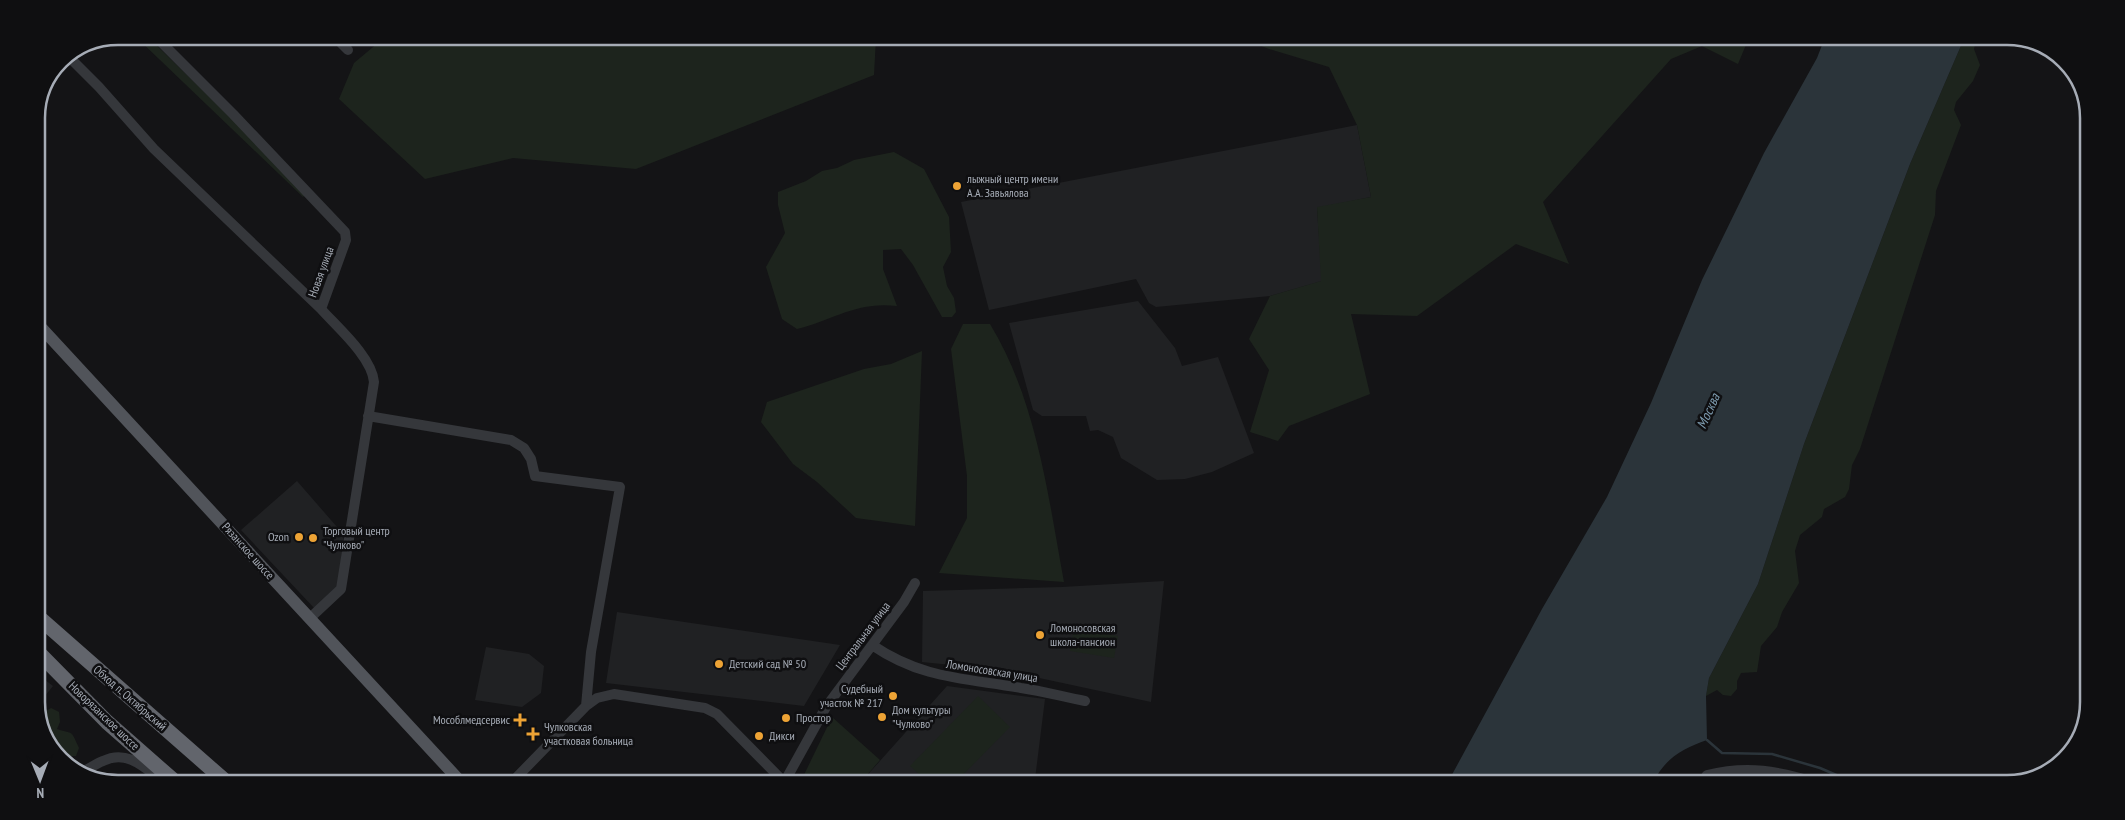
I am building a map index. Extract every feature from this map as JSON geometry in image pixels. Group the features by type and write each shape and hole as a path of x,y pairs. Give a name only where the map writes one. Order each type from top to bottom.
{"highway":[{"name":"Обход п. Октябрьский","path":"45,623 218,775"},
{"name":"Новорязанское шоссе","path":"45,659 107,722 167,775"}],"main road":[{"name":"Рязанское шоссе","path":"45,332 453,775"}],"street":[{"name":"Новая улица","path":"164,45 345,232 346,240 321,309 368,362 373,374 341,589 310,618"},
{"path":"343,45 348,50"},
{"path":"73,61 99,87 154,149 321,309"},
{"path":"368,416 511,440 524,448 531,459 532,472 535,476 620,487 591,652 586,706"},
{"name":"Центральная улица","path":"787,775 826,707 904,602 915,583"},
{"name":"Ломоносовская улица","path":"872,645 895,661 948,678 1021,688 1085,701"},
{"path":"519,775 586,706 597,698 614,694 704,708 717,714 778,775"},
{"path":"89,768 103,761 124,756 143,765 154,775"},
{"path":"1707,775 1731,769 1781,772 1791,775"}],"shaded area":[{"path":"144,45 156,45 308,193 303,197"},
{"path":"375,45 876,45 874,75 636,169 513,158 425,179 339,99 354,63"},
{"path":"1259,45 1746,45 1738,64 1702,46 1671,59 1543,202 1569,264 1516,244 1417,316 1351,314 1370,394 1289,426 1278,441 1250,432 1269,370 1249,339 1270,296 1321,281 1317,207 1371,197 1357,125 1329,67"},
{"path":"1961,45 1975,45 1974,49 1980,65 1973,81 1956,102 1954,110 1961,125 1936,191 1935,215 1860,449 1852,465 1849,489 1845,497 1824,509 1822,517 1800,535 1795,551 1799,583 1782,612 1777,627 1761,646 1757,672 1741,673 1737,681 1737,689 1731,696 1723,695 1717,690 1706,696 1709,678 1758,584 1804,444 1910,164"},
{"path":"1357,125 1371,197 1317,208 1322,281 1270,296 1156,307 1149,303 1136,279 989,310 961,202"},
{"path":"894,152 924,169 949,217 951,252 943,267 947,286 954,298 956,312 952,317 942,317 913,265 901,249 883,250 883,269 897,306 870,306 797,329 782,319 766,267 785,233 778,205 778,192 806,181 822,171 837,168 854,160"},
{"path":"1138,301 1175,348 1182,366 1218,357 1254,453 1212,472 1185,479 1157,480 1121,458 1113,437 1098,430 1090,431 1086,416 1042,416 1033,410 1009,323"},
{"path":"963,324 990,324 1006,354 1019,385 1039,450 1064,582 939,573 967,518 967,476 951,349"},
{"path":"922,351 915,526 856,518 817,482 793,464 761,422 767,402 864,369 891,364"},
{"path":"297,481 344,535 338,588 315,609 241,530"},
{"name":"Ломоносовская школа-пансион","path":"1164,581 1151,702 1002,670 922,662 923,591 1062,587"},
{"name":"Детский сад № 50","path":"617,612 840,645 804,706 606,683"},
{"path":"1074,629 1118,636 1114,658 1070,651"},
{"path":"486,647 529,654 544,666 541,693 522,707 475,700"},
{"path":"45,680 53,686 45,696"},
{"path":"947,686 1045,699 1036,775 867,775"},
{"path":"978,696 1010,727 963,775 920,775 910,766"},
{"path":"51,708 59,712 60,722 57,729 71,733 74,737 79,748 76,756 69,756 60,746 55,739 45,711"},
{"path":"832,717 880,760 867,775 804,775"}],"water":[{"name":"Москва","path":"1822,45 1961,45 1910,164 1804,444 1758,584 1709,678 1706,696 1707,740 1682,751 1669,761 1657,775 1452,775 1542,609 1607,497 1651,403 1702,280 1764,153 1817,58"}],"waterway":[{"path":"1707,740 1722,753 1772,754 1820,768 1836,775"}],"place":[{"name":"лыжный центр имени А.А. Завьялова","path":"957,186"},
{"name":"Ozon","path":"299,537"},
{"name":"Торговый центр \"Чулково\"","path":"313,538"},
{"name":"Ломоносовская школа-пансион","path":"1040,635"},
{"name":"Детский сад № 50","path":"719,664"},
{"name":"Судебный участок № 217","path":"893,696"},
{"name":"Дом культуры \"Чулково\"","path":"882,717"},
{"name":"Простор","path":"786,718"},
{"name":"Мособлмедсервис","path":"520,720"},
{"name":"Чулковская участковая больница","path":"533,734"},
{"name":"Дикси","path":"759,736"}]}
